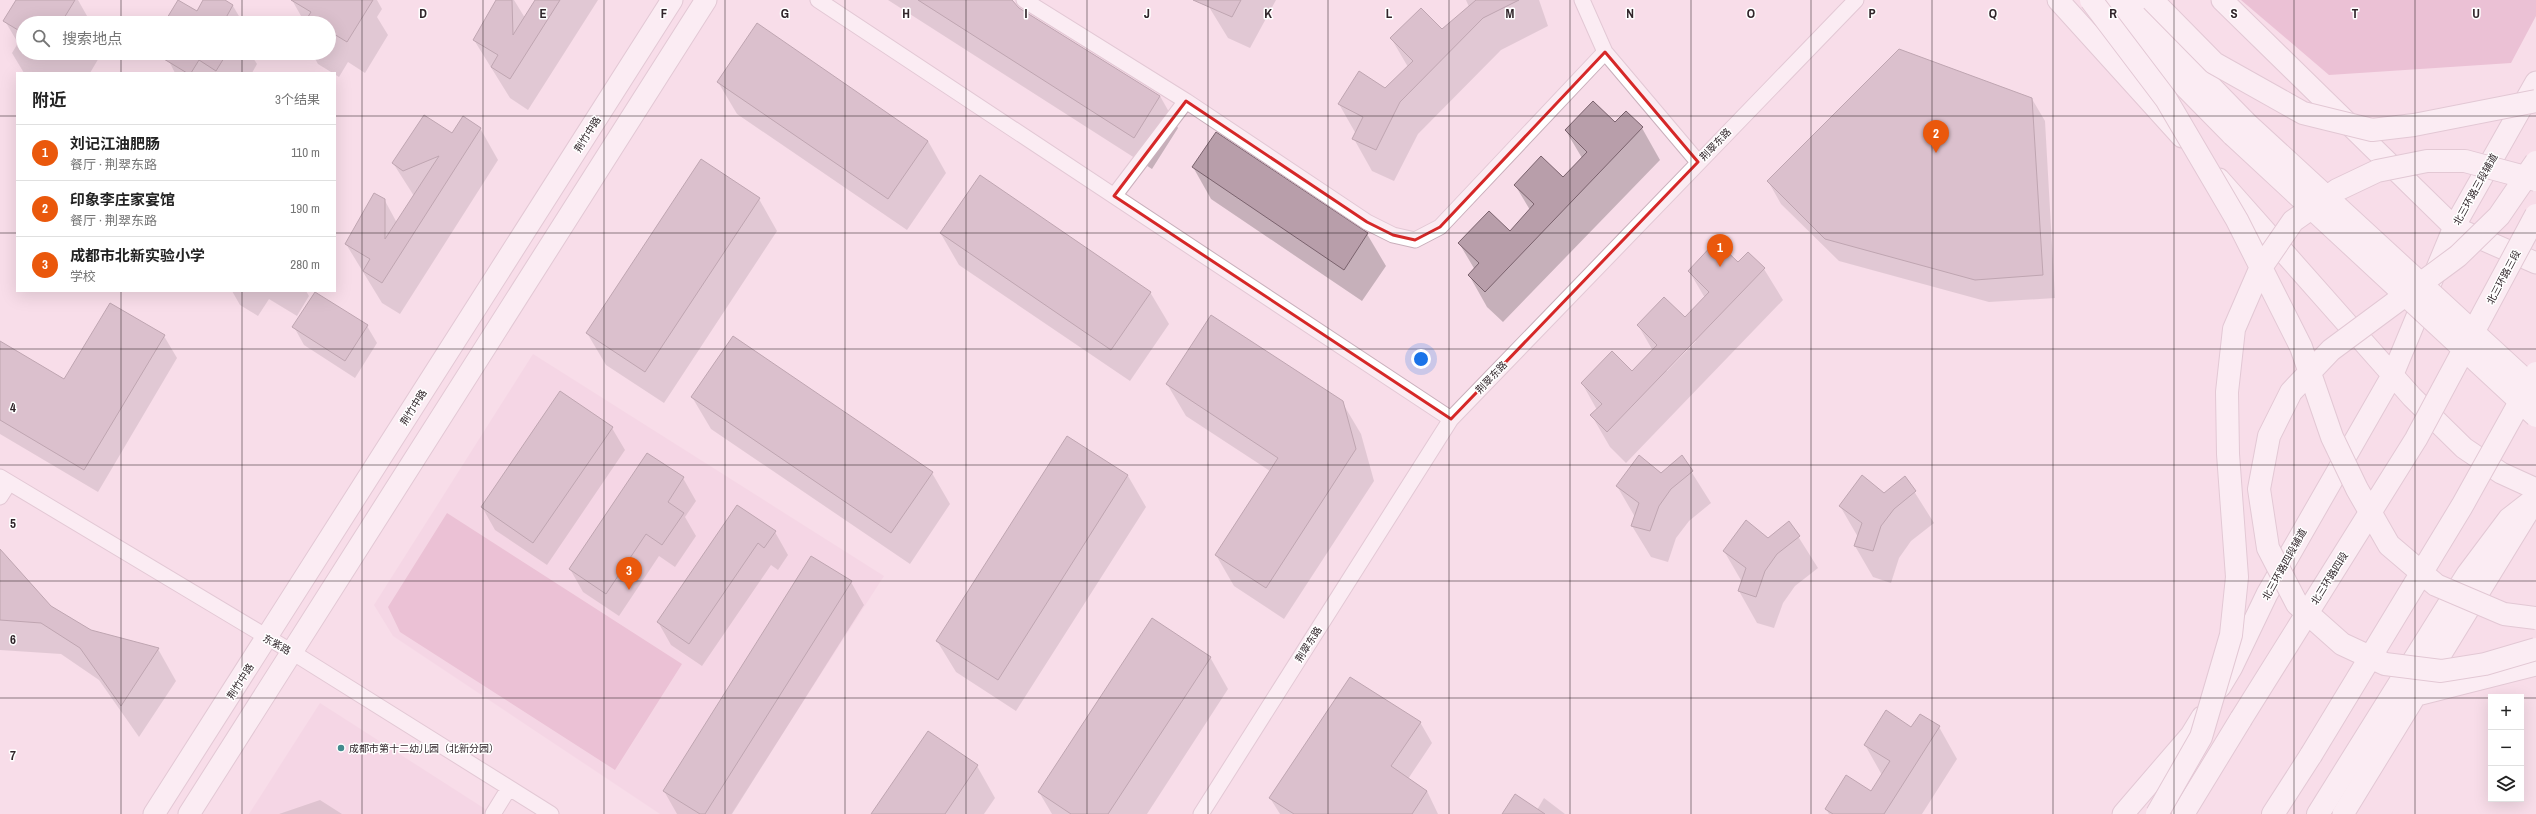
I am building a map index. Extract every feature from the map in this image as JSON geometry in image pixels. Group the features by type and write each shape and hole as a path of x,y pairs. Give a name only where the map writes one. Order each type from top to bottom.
{"main road":[{"name":"荆竹中路","path":"154,814 672,0"},
{"path":"189,814 706,0"},
{"path":"2058,0 2412,397 2464,448 2501,473 2536,489"},
{"path":"2091,0 2166,99 2237,220 2301,347 2332,437 2357,489 2389,545 2436,585 2504,614 2536,618"},
{"path":"2100,0 2233,135 2536,416"},
{"path":"2126,0 2245,122 2530,392"},
{"path":"2152,0 2214,63 2304,113 2372,130 2414,125 2536,101"},
{"path":"2222,0 2454,227 2536,263"},
{"name":"北三环路三段辅道","path":"2423,300 2454,227 2536,82"},
{"path":"2157,814 2201,736 2231,635 2237,577 2228,454 2227,392 2234,329 2260,269 2293,221 2337,190 2377,171 2427,161 2464,161 2536,180"},
{"path":"2536,162 2500,216 2458,256 2331,350 2291,392 2269,436 2259,489 2268,548 2296,604 2342,644 2384,664 2441,671 2485,664 2536,649"},
{"name":"北三环路三段","path":"2470,338 2536,215"},
{"name":"北三环路四段辅道","path":"2123,814 2191,735 2232,667 2267,594 2393,374 2423,300"},
{"name":"北三环路四段","path":"2183,814 2416,438 2470,338"},
{"path":"2273,814 2311,755 2530,392 2536,373"},
{"path":"2343,814 2536,498"},
{"path":"2318,814 2467,575 2509,519 2536,498"},
{"path":"2417,695 2536,665"}],"street":[{"path":"818,0 1451,418"},
{"path":"1024,0 1186,101 1367,222 1393,235 1415,240 1440,227 1605,52"},
{"path":"1582,0 1605,52 1698,162"},
{"name":"荆翠东路","path":"1201,814 1451,418 1856,0"},
{"path":"1114,196 1186,101"},
{"name":"东紫路","path":"5,480 266,638 292,652 551,814"},
{"path":"0,497 5,480"},
{"path":"493,814 509,788"}],"highlighted area":[{"path":"1605,52 1698,162 1451,419 1114,196 1186,101 1367,222 1393,235 1415,240 1440,227"}],"shaded area":[{"path":"2241,0 2536,0 2536,16 2511,63 2329,75"},
{"path":"533,354 884,576 731,814 660,814 393,636 374,605"},
{"path":"447,513 682,664 615,770 400,632 388,607"},
{"name":"成都市第十二幼儿园（北新分园）","path":"320,703 493,814 249,814"}],"building":[{"path":"16,0 75,0 65,16 16,16 16,29 3,21"},
{"path":"178,0 197,11 203,0 225,0 233,5 227,16 168,16"},
{"path":"291,0 373,0 347,42 336,35 336,16 308,16 311,12"},
{"path":"496,0 512,0 513,35 535,0 560,0 510,79 491,67 498,55 473,40"},
{"path":"918,0 1012,0 1019,8 1160,96 1134,138"},
{"path":"1193,0 1241,0 1232,17"},
{"path":"1476,0 1519,0 1483,18 1400,102 1376,150 1352,139 1363,117 1338,104 1359,71 1385,88 1413,61 1390,38 1421,8 1442,29"},
{"path":"757,23 928,141 888,199 717,82"},
{"path":"1899,49 2032,98 2043,275 1975,280 1825,239 1767,181"},
{"path":"166,60 199,60 192,72 185,72"},
{"path":"199,60 223,60 216,71"},
{"path":"1593,101 1615,122 1626,111 1643,127 1485,292 1468,275 1479,263 1458,243 1489,211 1510,231 1534,204 1514,185 1541,156 1563,177 1587,152 1565,130"},
{"path":"424,115 452,133 463,116 481,128 382,283 363,271 370,259 345,244 374,193 385,199 385,239 439,156 403,171 392,163"},
{"path":"1216,132 1368,233 1344,270 1192,167"},
{"path":"701,159 760,198 645,372 586,333"},
{"path":"980,175 1151,292 1111,350 940,233"},
{"path":"1716,241 1738,262 1748,252 1765,268 1607,432 1590,415 1602,404 1581,383 1612,351 1632,371 1657,345 1637,325 1664,297 1685,317 1709,292 1688,271"},
{"path":"315,292 368,325 345,361 292,327"},
{"path":"110,303 165,335 84,470 0,420 0,341 64,379"},
{"path":"1211,315 1343,401 1356,449 1266,588 1215,555 1278,458 1166,384"},
{"path":"733,336 933,472 891,533 691,397"},
{"path":"560,391 613,427 533,543 481,507"},
{"path":"1067,436 1128,475 998,680 936,641"},
{"path":"647,453 684,477 668,502 684,513 662,545 646,534 606,594 569,569"},
{"path":"1639,455 1661,473 1682,455 1693,471 1671,489 1659,506 1650,531 1631,526 1639,503 1616,486"},
{"path":"1862,475 1884,493 1905,476 1916,491 1894,509 1881,526 1873,551 1854,546 1862,523 1839,506"},
{"path":"737,505 776,531 764,548 758,543 689,644 657,622"},
{"path":"1746,520 1768,538 1789,521 1800,536 1777,554 1765,571 1756,597 1738,591 1746,568 1723,551"},
{"path":"0,549 51,606 91,630 159,648 121,706 80,648 41,623 0,620"},
{"path":"811,556 852,581 705,814 700,814 663,791"},
{"path":"1152,618 1211,657 1108,814 1071,814 1038,792"},
{"path":"1350,677 1421,722 1391,766 1427,791 1412,814 1294,814 1269,798"},
{"path":"1886,710 1911,727 1920,714 1940,726 1884,814 1833,814 1825,809 1846,775 1871,791 1890,761 1864,745"},
{"path":"928,731 978,765 945,814 871,814"},
{"path":"1515,794 1545,814 1502,814"}],"place":[{"name":"印象李庄家宴馆","path":"1936,153"},
{"name":"刘记江油肥肠","path":"1720,267"},
{"name":"成都市北新实验小学","path":"629,590"},
{"name":"成都市第十二幼儿园（北新分园）","path":"341,748"}]}
